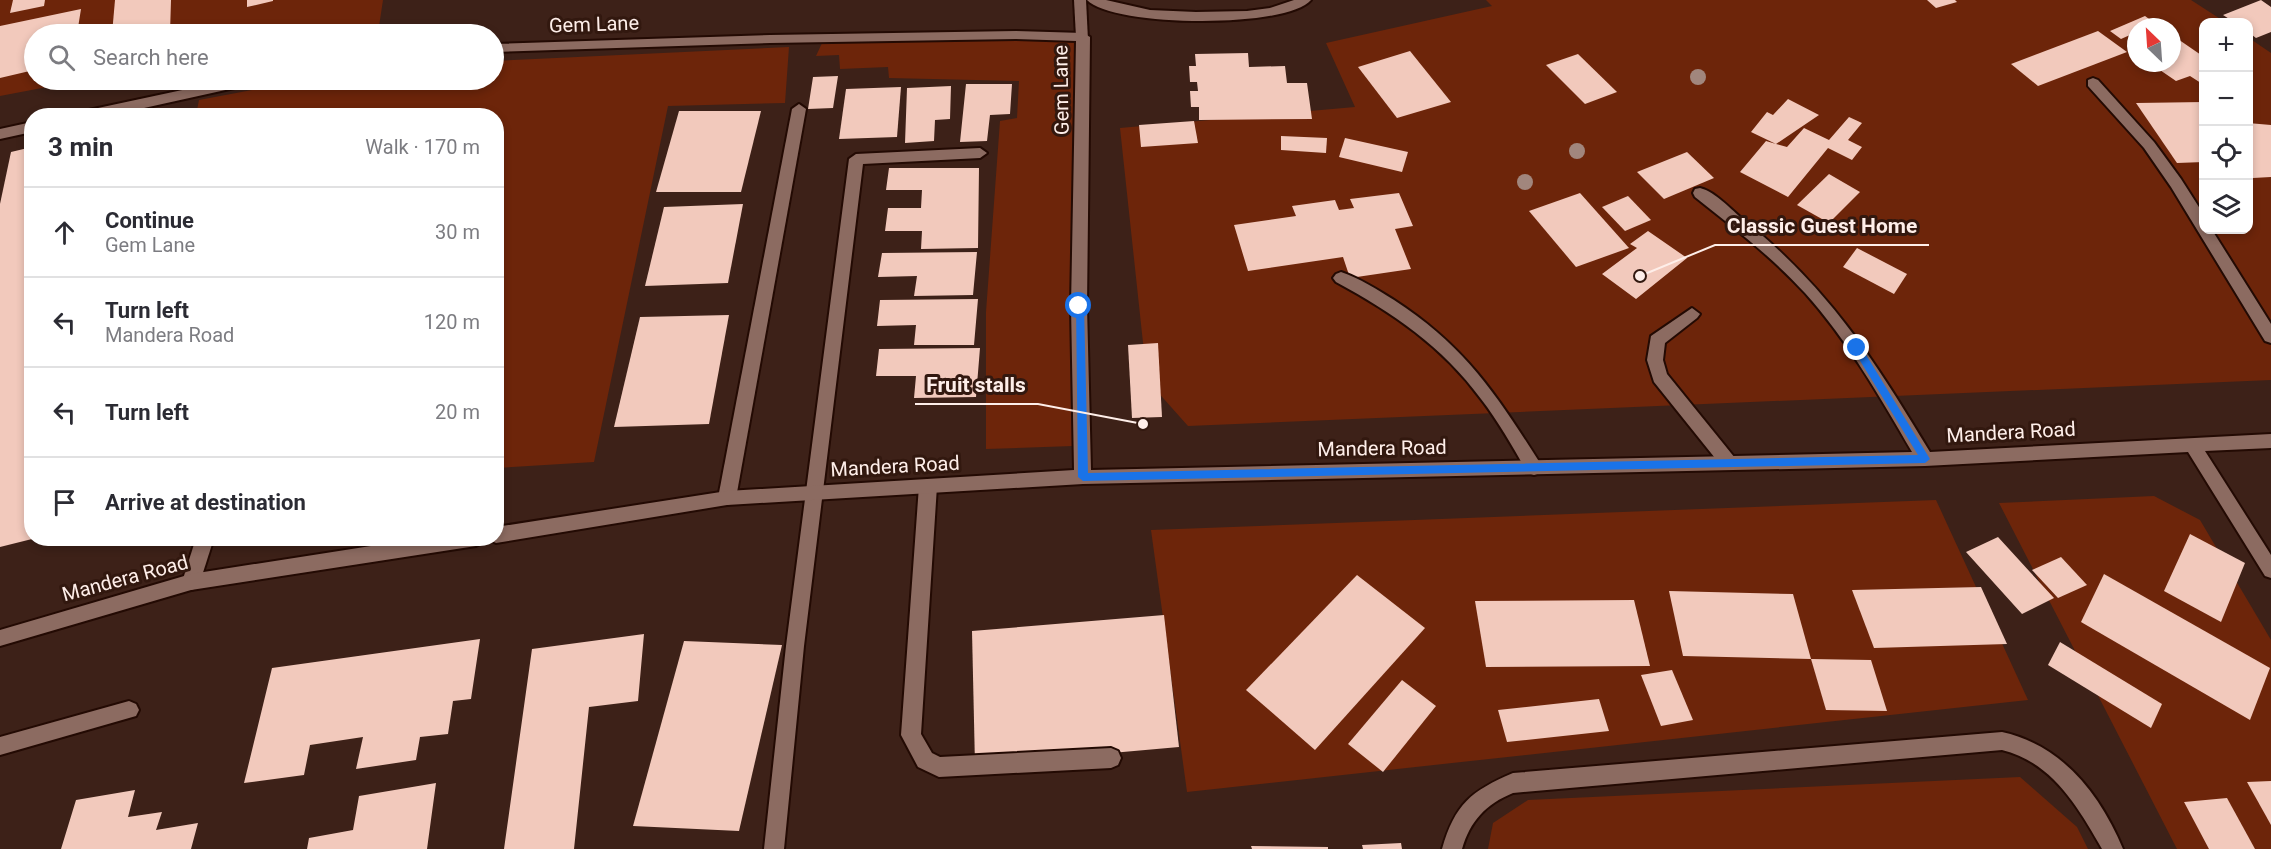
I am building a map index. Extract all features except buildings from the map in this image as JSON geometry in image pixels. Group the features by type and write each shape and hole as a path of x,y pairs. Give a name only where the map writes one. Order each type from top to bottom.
{"street":[{"path":"1080,0 1083,37"},
{"path":"1093,0 1131,12 1219,16 1275,11 1305,0"},
{"name":"Gem Lane","path":"504,48 770,39 1016,35 1083,37 1079,306 1083,477"},
{"path":"2093,82 2149,146 2176,183 2199,221"},
{"path":"120,108 202,90"},
{"path":"728,498 799,110"},
{"path":"0,134 24,129"},
{"path":"774,849 814,493 856,159 980,153"},
{"path":"1700,194 1763,242 1811,291 1857,348 1925,459"},
{"path":"2207,234 2271,336"},
{"path":"1341,278 1383,298 1439,340 1486,393 1534,468"},
{"path":"1692,314 1657,340 1655,360 1660,377 1729,464"},
{"name":"Mandera Road","path":"504,534 728,498 1083,477 1925,459 2271,441"},
{"path":"2192,445 2271,570"},
{"path":"928,486 911,735 925,760 939,767 1111,758"},
{"path":"191,582 202,546"},
{"name":"Mandera Road","path":"0,638 191,582 420,546"},
{"path":"0,746 129,710"},
{"path":"1452,849 1456,834 1468,811 1486,793 1513,783 2002,741 2015,742 2034,750 2054,764 2065,776 2113,849"}],"shaded area":[{"path":"0,0 383,0 379,24 24,24 24,90 32,90 0,96"},
{"path":"1486,0 2191,0 2219,18 2199,18 2199,234 2253,234 2253,41 2271,53 2271,380 1188,426 1147,380 1120,128 1355,107 1326,43 1492,6"},
{"path":"984,39 1076,41 1078,76 1073,446 986,449 986,312 1000,121 1017,118 1019,81 889,78 888,67 840,69 839,55 816,56 822,43"},
{"path":"789,47 785,103 668,106 594,462 504,468 504,108 197,108 199,100 252,90 504,90 504,61"},
{"path":"2154,496 2200,520 2271,640 2271,849 2177,849 1999,503"},
{"path":"1936,500 2028,700 1187,792 1151,530"},
{"path":"2020,777 2077,827 2088,849 1488,849 1493,823 1528,800"}],"place":[{"name":"Classic Guest Home","path":"1640,276"},
{"name":"Fruit stalls","path":"1143,424"}],"route":[{"path":"1079,306 1083,477 1925,459 1857,348"}]}
